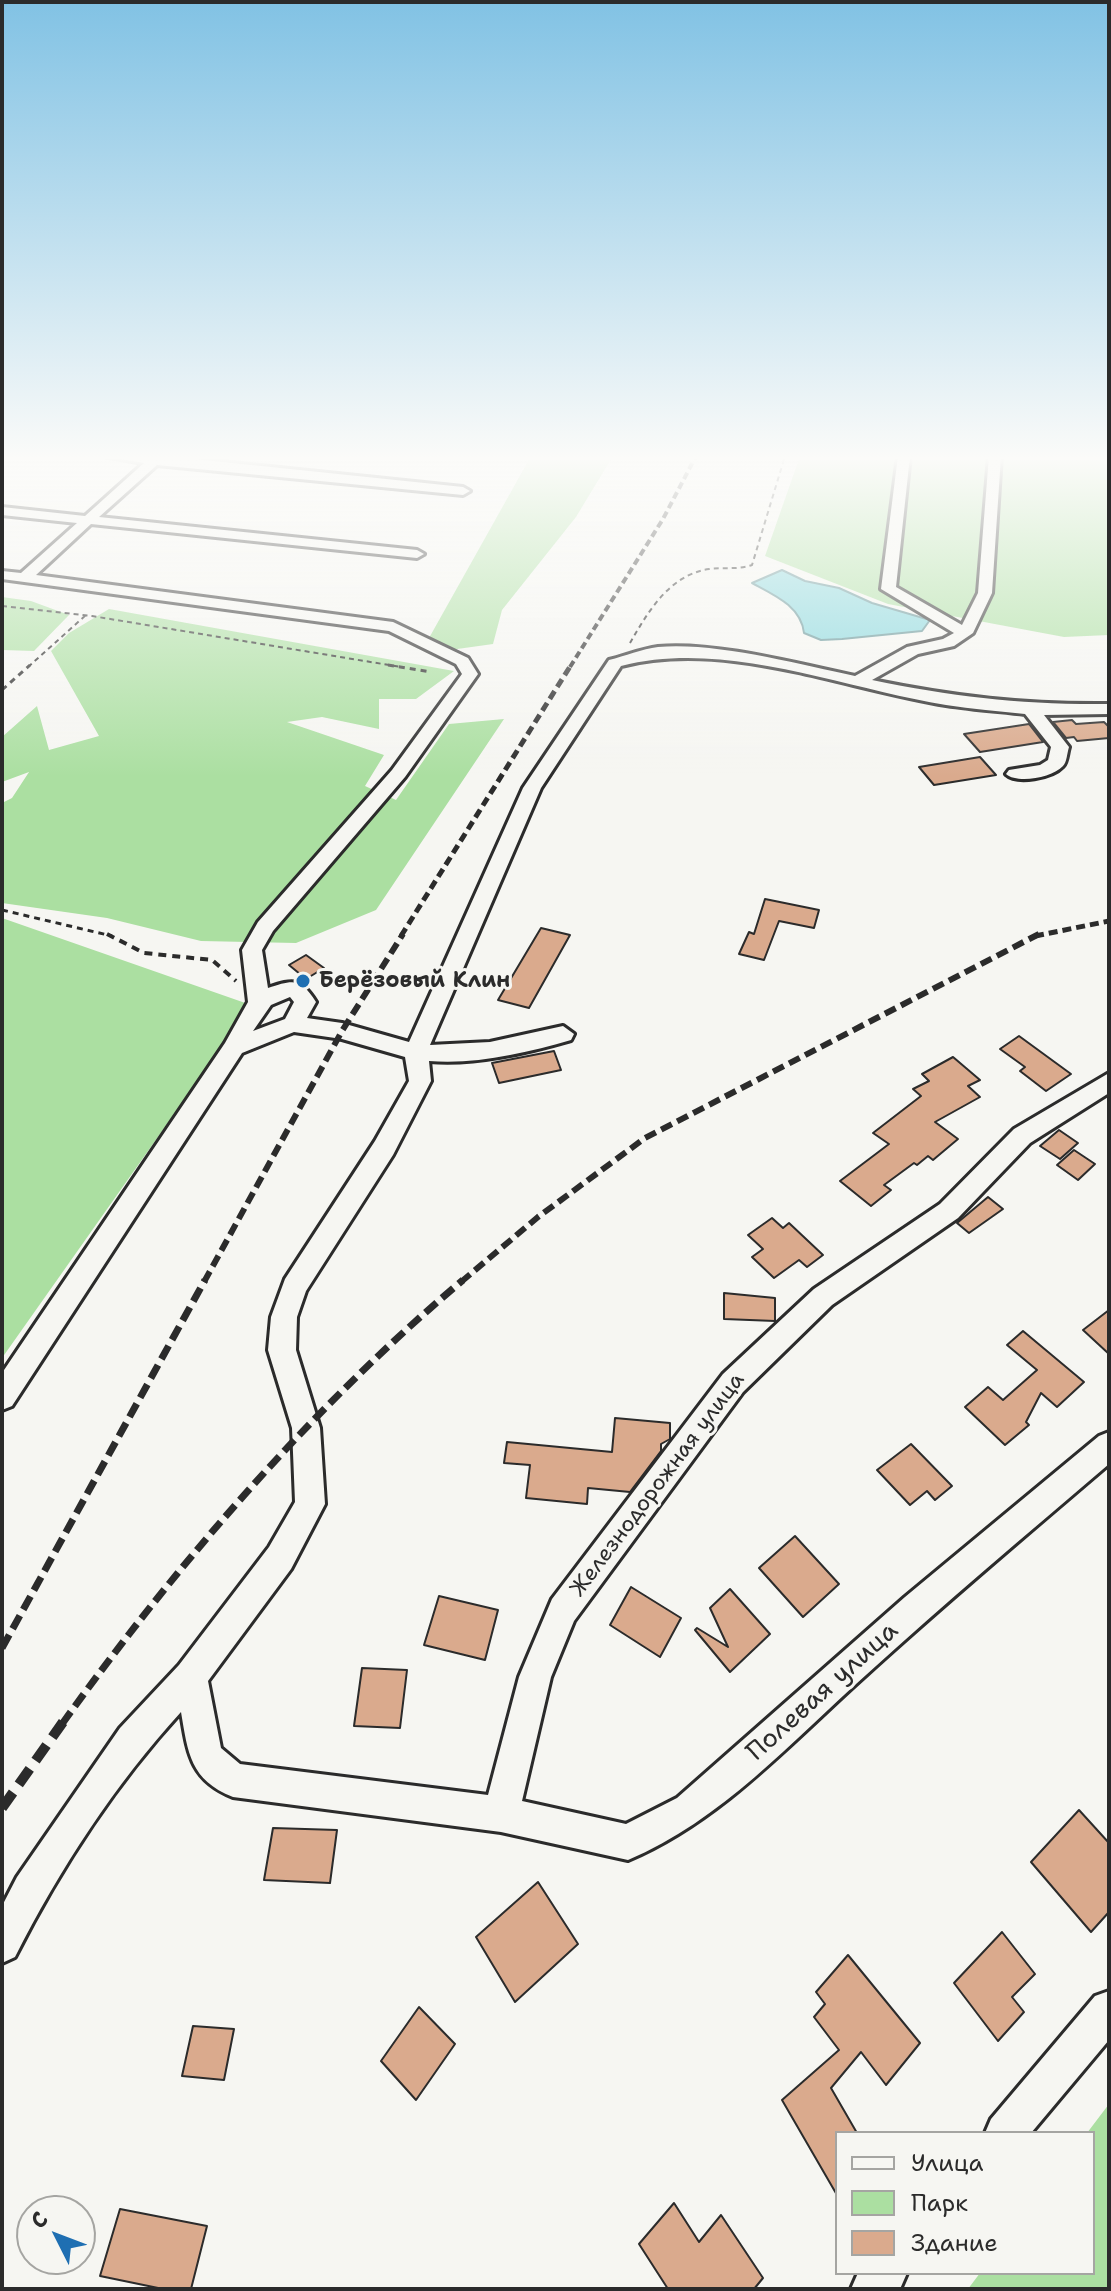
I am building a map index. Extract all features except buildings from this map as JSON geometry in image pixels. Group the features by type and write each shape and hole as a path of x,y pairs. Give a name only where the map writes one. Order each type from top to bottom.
{"street":[{"path":"24,578 41,563"},
{"path":"891,563 888,589 965,633"},
{"path":"858,681 913,650 948,643 965,633 985,593 987,563"},
{"path":"2,575 393,627 462,661 470,674 380,802 265,927 252,950 259,1002"},
{"path":"2,1944 30,1890 132,1740 191,1677 280,1558 310,1504 306,1428 282,1350 284,1317 294,1287 384,1148 420,1081 416,1052 532,788 619,662 657,652 687,653 765,662 946,700 1030,710 1109,709"},
{"path":"1015,774 1045,770 1056,763 1060,747 1052,733 1030,710"},
{"path":"2,1397 234,1047 259,1002 275,990 296,989 305,1002 293,1024"},
{"path":"234,1047 293,1024 342,1031 416,1052 440,1055 477,1053 563,1034"},
{"name":"Железнодорожная улица","path":"501,1814 535,1677 563,1610 733,1383 823,1297 949,1211 1022,1136 1109,1082"},
{"name":"Полевая улица","path":"191,1677 206,1757 233,1780 501,1814 628,1842 689,1810 916,1608 1109,1446"},
{"path":"1007,2131 1109,2010"}],"path":[{"path":"619,662 644,619 682,575 709,569 742,570 753,563"},
{"path":"2,606 86,615 431,672"},
{"path":"2,690 86,615"},
{"path":"2,910 110,935 144,953 212,960 259,1002"}],"green space":[{"path":"471,563 539,563 502,610 493,644 443,651 429,638"},
{"path":"783,563 1109,563 1109,635 1064,637 888,604"},
{"path":"2,597 31,601 69,615 34,651 2,650"},
{"path":"109,609 454,671 416,699 379,699 379,729 322,717 287,722 384,755 365,786 396,800 449,724 504,719 376,910 296,943 201,941 107,918 2,903 2,803 12,798 29,772 2,782 2,737 37,706 49,750 99,736 51,651 69,633"},
{"path":"2,918 251,1005 2,1358"},
{"path":"1109,2104 1109,2289 968,2289 978,2275 1095,2275 1095,2131 1089,2131"}],"water":[{"path":"782,570 805,581 839,588 872,603 930,620 922,631 821,640 804,633 798,615 785,602 752,583"}],"railway":[{"path":"570,667 635,563"},
{"path":"401,936 571,665"},
{"path":"1035,936 1109,921"},
{"path":"204,1282 342,1031 403,934"},
{"path":"1035,936 1039,934"},
{"path":"461,1282 538,1217 645,1138 1035,936"},
{"path":"2,1648 205,1280"},
{"path":"62,1724 152,1605 249,1490 353,1380 463,1280"},
{"path":"2,1808 63,1722"}],"place":[{"name":"Берёзовый Клин","path":"303,981"}]}
